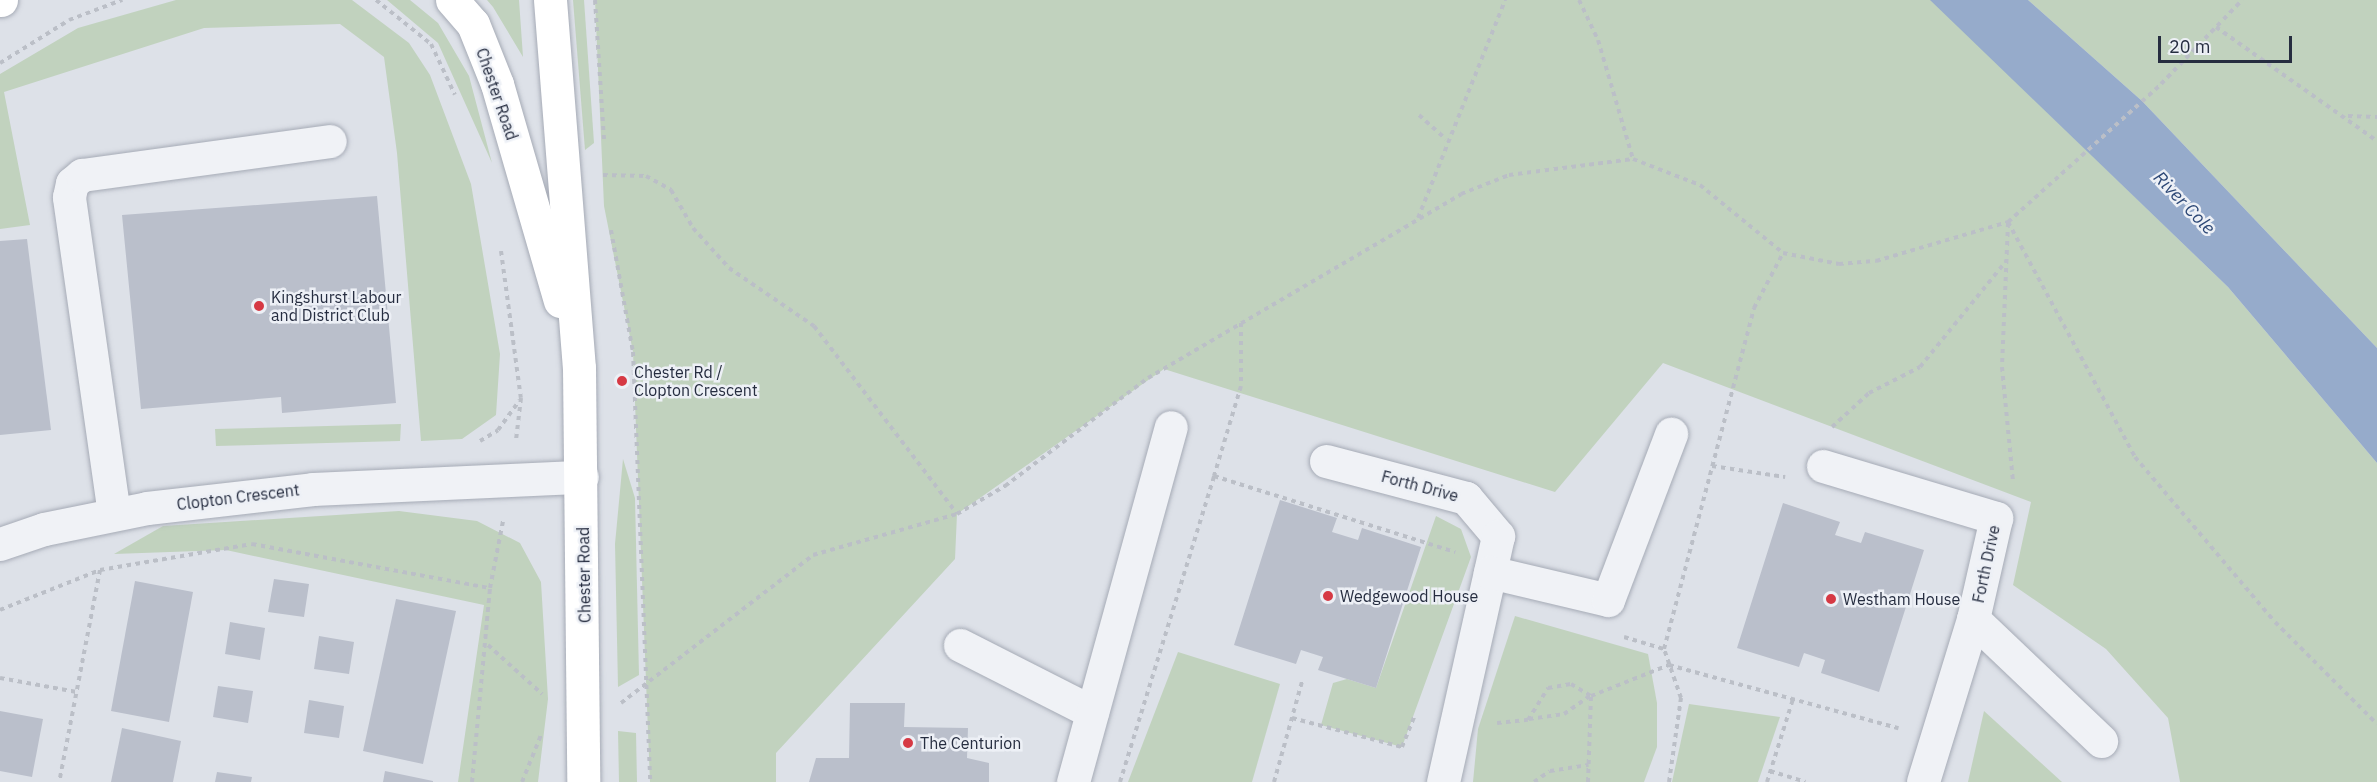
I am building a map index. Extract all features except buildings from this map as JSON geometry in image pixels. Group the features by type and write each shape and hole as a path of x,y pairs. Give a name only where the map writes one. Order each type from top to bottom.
{"main road":[{"name":"Chester Road","path":"452,0 473,24 497,84 579,368"},
{"name":"Chester Road","path":"550,0 579,368 582,477 583,782"}],"street":[{"path":"114,514 69,197 72,183 82,175 330,141"},
{"path":"1073,782 1171,427"},
{"path":"1490,572 1608,600 1671,434"},
{"name":"Forth Drive","path":"1326,461 1466,498 1498,536 1443,782"},
{"name":"Forth Drive","path":"1823,466 1996,518 1973,619 1923,782"},
{"name":"Clopton Crescent","path":"0,544 114,514 313,489 582,477"},
{"path":"1973,619 2101,741"},
{"path":"960,645 1092,712"}],"path":[{"path":"0,63 69,20 122,0"},
{"path":"376,0 431,44 459,104"},
{"path":"595,0 605,152"},
{"path":"1418,219 1446,139 1476,83 1505,0"},
{"path":"1579,0 1598,40 1633,159"},
{"path":"650,679 813,555 957,514 1005,486 1148,378 1418,219 1509,175 1633,159 1700,185 1783,252 1839,264 1876,261 2008,222 2161,84 2242,0"},
{"path":"2216,27 2348,116 2377,141"},
{"path":"1419,115 1446,139"},
{"path":"2348,116 2377,117"},
{"path":"606,164 606,185"},
{"path":"564,174 646,176 670,190 693,228 729,268 814,326 957,514"},
{"path":"607,217 633,352 650,679 650,782"},
{"path":"1996,518 2013,486 2002,367 2008,222"},
{"path":"2008,222 2135,457 2275,622 2377,724"},
{"path":"472,782 487,644 496,480 521,398 499,241"},
{"path":"1668,782 1679,738 1681,698 1664,649 1754,308 1783,252"},
{"path":"1823,466 1832,426 1869,393 1920,367 2006,260"},
{"path":"1120,782 1214,476"},
{"path":"0,610 100,570 252,544 490,588"},
{"path":"59,782 100,570"},
{"path":"487,644 548,699"},
{"path":"1493,724 1564,714 1591,696 1669,665 1905,730"},
{"path":"0,678 77,692"},
{"path":"1274,782 1302,682"},
{"path":"1528,720 1548,688 1571,684 1591,696"},
{"path":"1588,782 1591,696"},
{"path":"1767,782 1793,699"},
{"path":"1292,718 1402,747 1419,703"},
{"path":"1534,782 1550,771 1589,765"},
{"path":"1770,771 1805,782"}],"green space":[{"path":"176,0 352,0 409,43 430,75 471,184 500,354 496,415 462,439 421,441 397,153 384,57 340,24 204,28 4,92 30,225 0,229 0,74 78,28"},
{"path":"387,0 410,0 438,23 469,76 492,163 438,43"},
{"path":"487,0 519,0 523,57 493,7"},
{"path":"573,0 584,0 594,143 585,150"},
{"path":"595,0 1931,0 2228,287 2377,463 2377,782 2180,782 2168,718 2106,649 2013,585 2031,502 1663,363 1555,492 1164,369 957,514 955,559 776,753 776,782 650,782 633,352 604,206"},
{"path":"2028,0 2377,0 2377,348 2142,101"},
{"path":"401,424 400,441 216,446 215,429"},
{"path":"623,459 635,498 639,675 618,687 615,544"},
{"path":"399,511 477,521 520,543 541,582 548,699 538,782 458,782 484,605 226,550 114,554 163,526"},
{"path":"1436,516 1461,529 1471,557 1402,747 1321,725 1333,683 1347,679 1376,688"},
{"path":"1515,616 1648,654 1657,703 1657,747 1644,782 1473,782 1478,729"},
{"path":"1178,652 1280,684 1252,782 1128,782"},
{"path":"1689,704 1780,717 1758,782 1672,782"},
{"path":"1984,711 2062,782 1968,782"},
{"path":"618,731 636,733 637,782 619,782"}],"water":[{"name":"River Cole","path":"1930,0 2028,0 2142,101 2377,348 2377,463 2228,287"}],"place":[{"name":"Kingshurst Labour and District Club","path":"259,306"},
{"name":"Chester Rd / Clopton Crescent","path":"622,381"},
{"name":"Wedgewood House","path":"1328,596"},
{"name":"Westham House","path":"1831,599"},
{"name":"The Centurion","path":"908,743"}]}
